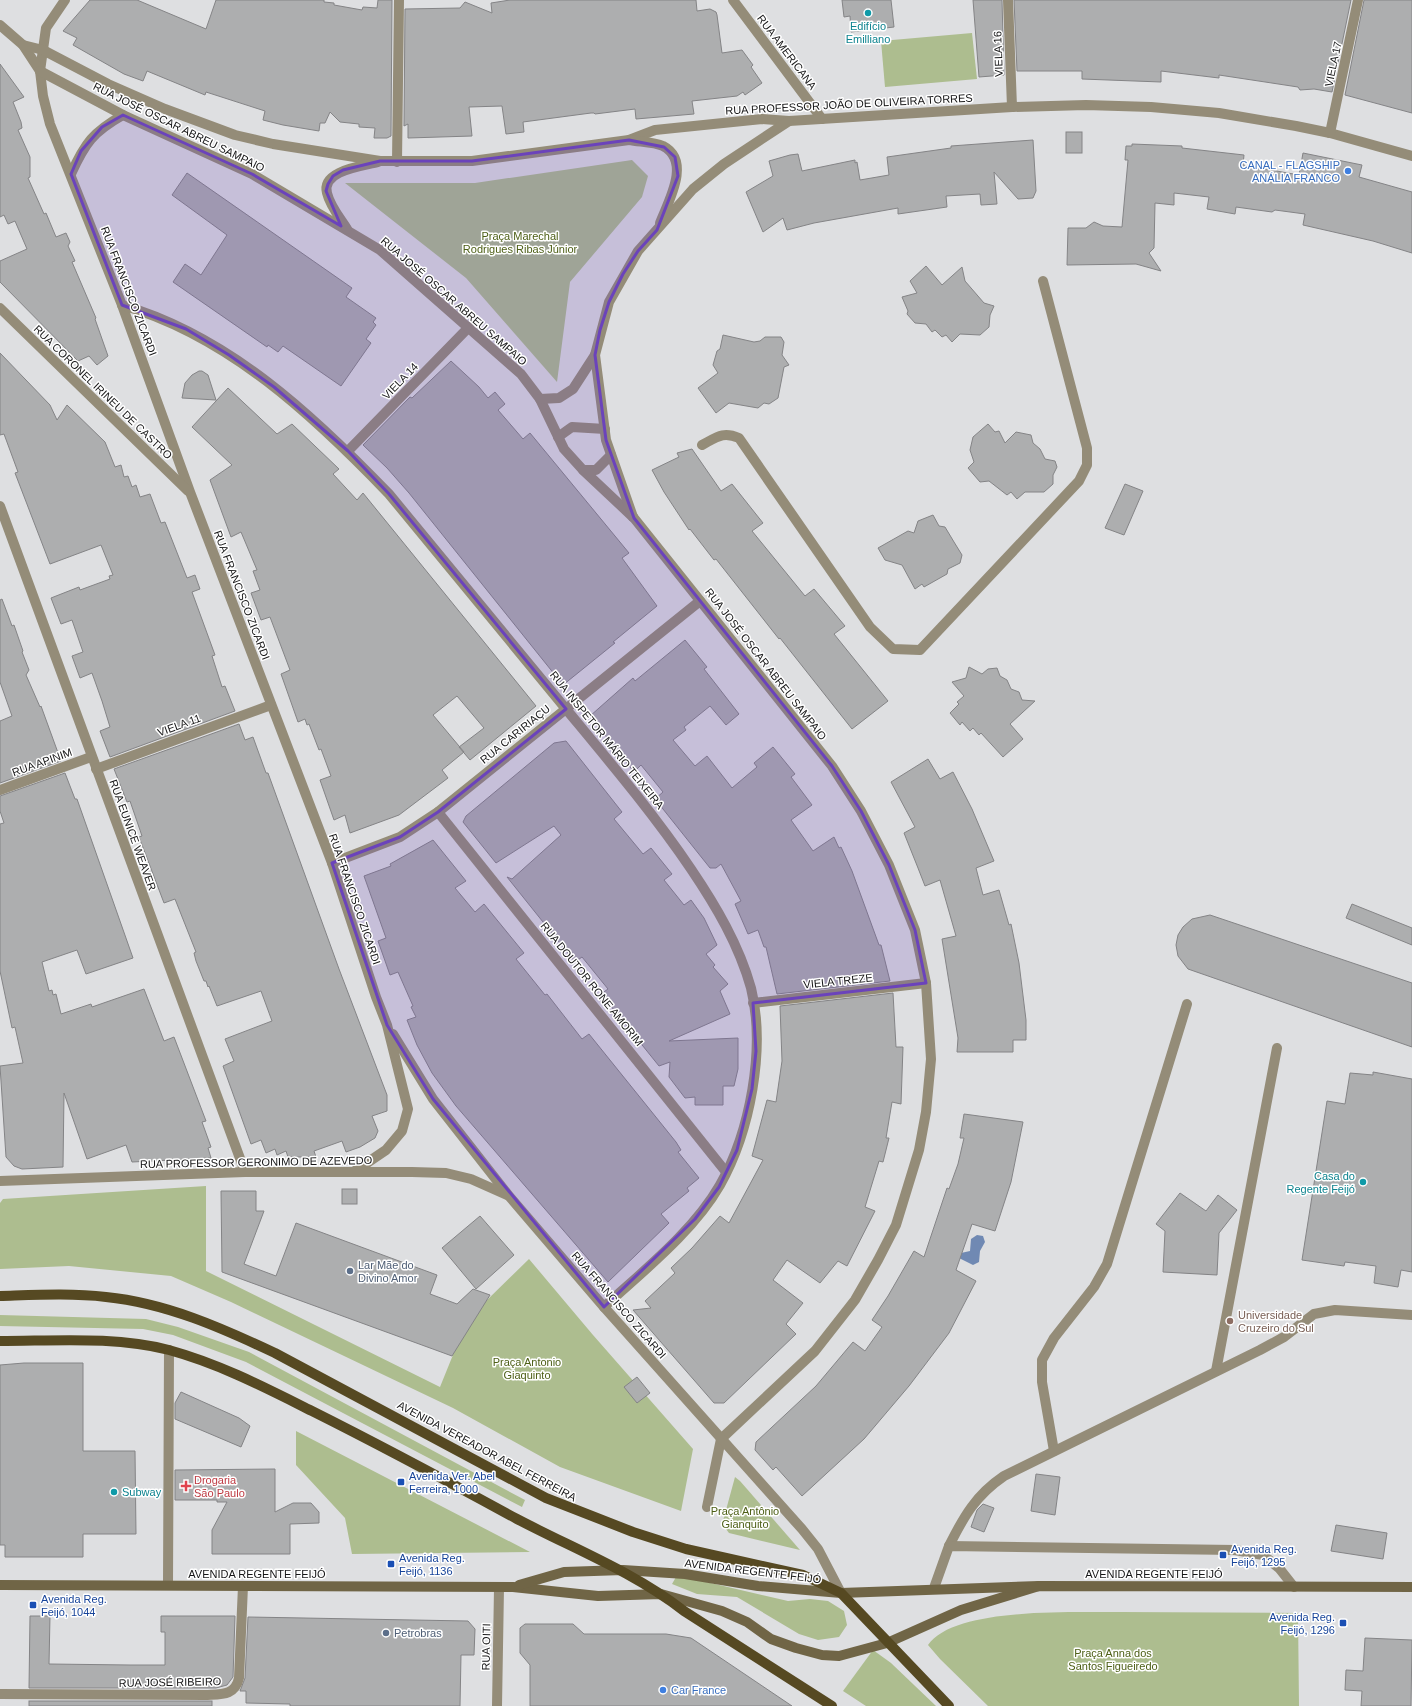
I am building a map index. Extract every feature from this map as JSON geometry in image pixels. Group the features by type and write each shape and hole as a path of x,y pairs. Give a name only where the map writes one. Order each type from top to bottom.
{"main road":[{"name":"AVENIDA VEREADOR ABEL FERREIRA","path":"0,1296 106,1297 164,1308 241,1336 275,1352 546,1498 570,1509 633,1532 686,1549 803,1574 840,1592 887,1643 949,1706"},
{"path":"0,1341 112,1342 168,1350 233,1371 398,1454 533,1527 623,1570 832,1706"},
{"name":"AVENIDA REGENTE FEIJÓ","path":"513,1587 564,1572 623,1570 685,1574 758,1586 840,1592 1039,1586 1412,1588"},
{"name":"AVENIDA REGENTE FEIJÓ","path":"0,1585 513,1587 598,1596 661,1594 722,1611 748,1622 771,1639 811,1652 839,1656 887,1643 960,1610 1039,1586"}],"street":[{"path":"40,71 46,28 65,0"},
{"path":"397,162 398,0"},
{"name":"RUA AMERICANA","path":"733,0 822,119"},
{"name":"VIELA 16","path":"1008,0 1012,107"},
{"name":"VIELA 17","path":"1330,132 1358,0"},
{"path":"0,25 23,45 40,71"},
{"name":"RUA PROFESSOR JOÃO DE OLIVEIRA TORRES","path":"23,45 42,50 108,84 165,109 235,135 273,144 340,153 380,161 472,161 629,140 655,130 762,119 789,121 1012,107 1086,105 1151,107 1219,113 1330,132 1412,156"},
{"name":"RUA JOSÉ OSCAR ABREU SAMPAIO","path":"40,71 123,115 252,174 380,250 521,374 540,399 564,449 583,470 634,518 832,766 861,811 889,865 915,930 926,983 930,1059 926,1112 919,1150 896,1224 878,1260 855,1300 815,1351 721,1439"},
{"name":"RUA FRANCISCO ZICARDI","path":"40,71 43,96 50,124 122,305 190,492 332,863 376,997 387,1025 408,1109 402,1131 386,1150 355,1171"},
{"path":"71,174 81,151 89,140 102,127 123,115"},
{"path":"540,399 559,398 573,389 595,355 609,302 638,251 693,189 710,175 789,121"},
{"path":"629,140 664,147 675,157 678,176 657,230"},
{"path":"348,230 326,191 328,184 333,176 343,170 380,161"},
{"path":"702,445 720,435 729,434 739,438 870,627 893,649 920,650 1079,481 1087,466 1087,448 1043,281"},
{"name":"RUA INSPETOR MÁRIO TEIXEIRA","path":"122,305 146,312 186,329 229,355 274,387 348,451 389,494 654,817 711,900 729,932 751,989 756,1018 756,1051 752,1089 737,1150 719,1187 695,1219 654,1261 604,1307"},
{"name":"RUA CORONEL IRINEU DE CASTRO","path":"0,308 190,492"},
{"name":"VIELA 14","path":"348,451 469,328"},
{"path":"595,355 605,429 611,455 634,518"},
{"path":"558,437 572,427 605,429"},
{"path":"583,470 596,470 611,455"},
{"name":"RUA EUNICE WEAVER","path":"0,506 91,757 245,1172"},
{"name":"RUA CARIRIAÇU","path":"332,863 400,837 438,812 700,600"},
{"name":"VIELA 11","path":"96,769 271,705"},
{"name":"RUA APINIM","path":"0,790 91,757"},
{"name":"RUA DOUTOR RONE AMORIM","path":"438,812 726,1172"},
{"name":"VIELA TREZE","path":"753,1003 926,983"},
{"path":"1054,1451 1042,1382 1042,1360 1054,1338 1094,1287 1107,1264 1187,1004"},
{"name":"RUA FRANCISCO ZICARDI","path":"387,1025 433,1099 509,1196 604,1307 818,1550 840,1592"},
{"path":"1216,1371 1277,1048"},
{"name":"RUA PROFESSOR GERONIMO DE AZEVEDO","path":"0,1181 245,1172 355,1171 446,1173 470,1179 509,1196"},
{"path":"934,1588 949,1546 976,1499 989,1486 1004,1476 1284,1337 1314,1314 1335,1310 1412,1315"},
{"path":"168,1350 168,1585"},
{"path":"707,1507 721,1439"},
{"path":"949,1546 1235,1550 1263,1555 1279,1568 1294,1587"},
{"name":"RUA JOSÉ RIBEIRO","path":"0,1694 205,1695 230,1692 235,1688 239,1678 243,1586"},
{"name":"RUA OITI","path":"497,1706 499,1588"}],"highlighted area":[{"path":"123,115 252,174 341,226 326,191 328,184 333,176 343,170 380,161 472,161 629,140 664,147 675,157 678,176 657,230 638,251 623,274 609,302 600,330 595,355 606,440 634,518 832,766 861,811 889,865 915,930 926,983 753,1003 756,1051 752,1089 737,1150 719,1187 695,1219 604,1307 433,1099 387,1025 332,863 400,837 438,812 566,709 389,494 348,451 274,387 229,355 186,329 122,305 71,174 81,151 102,127"}],"green space":[{"path":"972,33 977,79 885,87 881,41"},
{"name":"Praça Marechal Rodrigues Ribas Júnior","path":"632,160 648,176 642,197 570,282 557,382 466,278 345,183 475,183"},
{"name":"Praça Antonio Giaquinto","path":"206,1186 206,1271 440,1387 459,1340 483,1304 529,1259 593,1335 693,1449 681,1511 560,1467 453,1408 231,1302 171,1276 69,1266 0,1269 0,1203 3,1199"},
{"path":"0,1315 146,1319 178,1327 249,1352 525,1500 522,1507 246,1362 173,1335 143,1329 0,1326"},
{"path":"296,1431 530,1552 352,1554 345,1518 296,1465"},
{"name":"Praça Antônio Gianquito","path":"735,1477 800,1550 729,1533 723,1525 723,1521"},
{"path":"676,1577 698,1580 788,1601 810,1599 828,1601 844,1611 847,1625 839,1637 818,1640 799,1634 737,1597 697,1594 672,1584"},
{"name":"Praça Anna dos Santos Figueiredo","path":"1120,1612 1298,1613 1299,1706 988,1706 940,1659 928,1645 942,1632 963,1624 989,1618 1018,1614"},
{"path":"873,1650 891,1663 936,1706 866,1706 843,1691"}],"water":[{"path":"977,1235 983,1236 985,1242 980,1251 979,1262 973,1265 959,1258 961,1253 970,1251 971,1239"}],"building":[{"path":"90,0 137,0 206,29 216,0 324,0 324,2 334,3 334,5 362,10 363,7 377,8 378,0 392,0 391,136 387,138 374,138 375,128 359,127 359,124 340,122 330,112 325,123 320,123 319,131 283,125 263,120 265,111 206,92 205,95 147,71 143,81 124,74 73,45 77,38 63,31"},
{"path":"510,0 696,0 697,11 710,9 716,12 722,53 742,50 753,65 751,67 762,83 745,95 743,92 737,96 692,101 694,114 636,119 635,109 595,114 591,113 523,122 524,132 506,134 502,106 469,107 472,136 408,138 408,124 404,126 405,9 460,8 465,2 492,13 491,3"},
{"name":"Edifício Emilliano","path":"842,0 891,0 894,27 851,32 850,16 844,17"},
{"path":"973,0 1002,0 1004,75 979,77"},
{"path":"1014,0 1351,0 1332,92 1314,89 1300,90 1298,87 1219,75 1219,78 1161,71 1161,82 1082,79 1082,71 1017,71"},
{"path":"1364,0 1412,0 1412,113 1345,95"},
{"path":"0,64 24,97 13,102 21,122 22,128 18,130 30,157 30,177 28,178 44,214 46,213 56,237 66,233 70,242 68,246 75,261 72,262 96,318 95,319 108,356 97,365 89,356 78,361 0,282 0,261 27,249 15,221 8,224 4,215 0,217"},
{"path":"1066,132 1082,132 1082,153 1066,153"},
{"path":"1033,140 1036,191 1033,198 1018,199 994,172 997,204 981,205 980,194 946,196 947,207 898,214 898,208 814,223 787,230 783,218 763,232 746,192 773,176 769,161 790,155 798,154 802,171 855,160 855,163 857,162 860,180 889,175 887,157 951,148 951,146"},
{"path":"1132,144 1182,146 1182,148 1244,155 1243,165 1299,175 1303,153 1362,165 1359,177 1412,192 1412,253 1373,241 1303,225 1305,214 1275,210 1272,212 1236,207 1235,214 1207,209 1209,197 1174,193 1174,205 1155,203 1154,248 1149,253 1161,271 1136,264 1067,265 1068,228 1086,228 1094,222 1103,226 1122,227 1128,160 1125,160 1126,146 1132,146"},
{"path":"187,173 352,288 346,297 376,318 373,322 376,325 366,339 371,343 341,386 283,346 278,352 268,345 267,347 173,282 185,264 201,275 227,235 172,195"},
{"path":"926,266 942,285 962,267 965,281 984,303 994,306 990,315 989,327 980,335 960,334 952,342 946,335 942,337 935,330 932,332 926,324 915,323 907,314 908,311 902,297 917,293 910,281"},
{"path":"723,335 754,342 760,341 765,337 781,337 784,342 782,355 789,365 784,367 778,398 769,404 764,403 758,408 729,403 716,413 698,388 718,373 713,365 717,351 720,349"},
{"path":"0,353 50,405 57,420 67,405 105,442 115,467 121,465 124,477 128,476 132,487 136,485 140,497 150,494 161,523 165,522 187,578 195,575 200,589 192,592 215,655 212,656 222,687 225,686 235,711 110,757 100,731 110,727 92,673 80,678 72,656 83,652 72,620 61,624 51,598 79,587 80,590 110,579 109,576 113,575 101,545 50,564 15,473 18,472 4,434 0,435"},
{"path":"451,361 479,387 488,398 495,392 505,404 498,410 523,439 530,433 629,553 622,558 657,606 613,642 615,643 563,685 409,493 387,468 363,445 410,397 412,398"},
{"path":"202,371 208,375 216,400 182,398 185,383 192,375"},
{"path":"228,388 277,434 292,424 339,469 333,474 357,500 363,493 536,706 470,760 464,752 442,770 448,778 399,815 350,833 345,815 334,820 320,780 331,776 321,749 319,750 309,724 307,725 305,719 298,722 281,674 290,670 270,617 261,620 251,593 260,590 253,571 257,570 241,532 231,537 210,480 232,465 192,427","holes":["457,696 484,728 459,747 433,715"]},
{"path":"988,424 995,432 999,431 1005,443 1016,432 1031,435 1033,443 1040,449 1045,459 1055,461 1057,467 1053,475 1053,484 1044,492 1025,492 1017,499 1011,492 1007,495 989,481 980,482 968,468 974,462 970,450 973,437"},
{"path":"692,449 721,491 732,484 763,523 752,531 805,596 814,589 845,626 834,634 888,701 852,729 716,559 714,560 690,529 689,530 664,492 652,470 679,457 677,453"},
{"path":"1125,484 1143,491 1124,535 1105,528"},
{"path":"933,515 939,526 945,527 962,555 960,563 948,569 947,574 924,587 922,584 915,589 902,565 885,560 878,548 908,531 914,533 918,521"},
{"path":"2,599 12,626 14,625 29,670 26,675 40,707 41,706 61,761 0,783 0,721 12,716 0,682 0,600"},
{"path":"685,640 707,667 704,669 739,714 726,725 710,706 684,727 686,730 673,740 695,766 707,756 732,788 757,767 754,763 773,747 795,774 791,777 812,805 791,820 813,851 834,837 839,848 841,847 852,871 879,945 881,945 890,981 777,994 766,947 764,947 758,930 748,934 735,904 741,901 721,864 716,868 710,868 655,799 663,792 641,765 634,772 590,716 633,678 635,681"},
{"path":"969,667 982,674 988,669 997,668 1000,676 1007,680 1011,689 1019,692 1022,700 1035,701 1010,724 1023,739 1003,757 981,733 979,735 973,728 970,731 962,722 960,725 950,713 959,704 957,702 964,696 952,682 966,678"},
{"path":"239,724 245,740 253,737 266,773 268,773 339,969 387,1095 387,1111 372,1116 378,1131 375,1138 360,1147 346,1152 342,1141 314,1151 316,1157 288,1157 286,1151 277,1155 275,1149 266,1153 261,1140 251,1144 223,1066 234,1061 225,1039 272,1021 261,991 217,1006 209,986 208,987 206,981 204,981 196,961 194,953 196,952 175,899 164,903 139,837 142,836 130,801 127,802 114,769"},
{"path":"566,741 622,812 614,819 643,854 651,848 672,874 664,880 684,905 691,900 704,918 717,945 706,954 715,965 713,967 728,984 720,991 730,1014 669,1041 738,1038 738,1069 734,1086 723,1086 723,1105 695,1105 695,1097 685,1098 669,1077 670,1062 659,1066 601,994 608,989 582,957 575,962 507,877 512,879 561,835 554,826 496,863 463,822 466,816 554,743"},
{"path":"928,759 940,779 953,772 972,809 994,861 976,868 983,895 999,890 1009,925 1011,924 1019,963 1026,1020 1026,1040 1013,1040 1013,1052 957,1052 958,1038 942,939 956,936 940,880 925,886 904,833 915,827 891,782"},
{"path":"65,773 75,799 77,799 133,958 86,974 77,950 42,962 49,991 52,990 53,995 56,994 61,1014 91,1004 92,1007 144,989 164,1041 174,1037 206,1121 202,1122 211,1147 208,1148 211,1158 132,1162 126,1145 87,1159 64,1093 63,1167 22,1169 14,1166 6,1157 0,1066 23,1063 15,1027 12,1028 0,971 0,824 4,823 0,811 0,796"},
{"path":"433,840 466,881 455,888 475,912 484,904 524,953 516,959 545,995 547,994 582,1039 589,1034 676,1142 681,1150 678,1152 699,1178 687,1188 689,1191 661,1214 669,1223 608,1282 456,1106 432,1073 417,1045 407,1020 416,1017 411,1007 413,1006 398,972 390,975 378,941 386,938 364,876 391,866 390,864"},
{"path":"1352,904 1412,928 1412,945 1346,918"},
{"path":"1210,915 1412,983 1412,1047 1188,969 1178,956 1176,945 1178,935 1183,927 1192,919"},
{"path":"893,993 896,1047 903,1047 901,1104 892,1102 886,1138 889,1138 883,1162 879,1161 865,1207 875,1211 847,1266 838,1261 820,1283 787,1260 773,1280 803,1303 786,1324 796,1334 724,1403 714,1403 633,1310 651,1308 645,1301 675,1273 671,1268 692,1248 720,1216 729,1223 763,1160 752,1156 767,1100 776,1102 782,1061 780,1006"},
{"name":"Casa do Regente Feijó","path":"1373,1072 1412,1079 1412,1272 1401,1270 1398,1287 1374,1283 1376,1266 1345,1262 1344,1266 1302,1260 1327,1101 1345,1104 1350,1073 1373,1075"},
{"path":"964,1114 1023,1122 1011,1182 995,1231 972,1224 956,1270 976,1281 949,1333 909,1386 864,1439 802,1496 776,1467 773,1470 755,1450 756,1442 816,1386 853,1342 865,1351 882,1327 872,1320 914,1251 924,1257 947,1188 949,1189 958,1164 964,1138 960,1138"},
{"path":"342,1189 357,1189 357,1204 342,1204"},
{"path":"221,1191 256,1191 256,1211 264,1211 244,1264 276,1276 296,1223 437,1275 430,1294 457,1304 473,1289 490,1295 452,1356 222,1272"},
{"path":"1180,1193 1206,1211 1218,1195 1237,1210 1219,1233 1217,1275 1163,1272 1165,1231 1156,1224"},
{"path":"480,1216 514,1255 476,1289 442,1248"},
{"path":"24,1363 83,1363 83,1451 135,1451 136,1534 83,1534 83,1557 5,1557 5,1545 0,1545 0,1365"},
{"path":"637,1377 650,1393 637,1403 624,1387"},
{"path":"181,1392 239,1418 250,1426 241,1447 175,1419 175,1403"},
{"path":"275,1469 275,1512 293,1503 311,1503 319,1512 319,1523 290,1524 290,1554 212,1554 212,1530 227,1502 217,1502 217,1500 175,1500 175,1470"},
{"path":"1036,1474 1060,1477 1055,1515 1031,1511"},
{"path":"983,1504 994,1508 984,1532 971,1527 977,1510"},
{"path":"1336,1525 1387,1533 1383,1559 1331,1551"},
{"path":"30,1616 50,1616 49,1664 165,1665 165,1632 161,1632 161,1616 235,1616 233,1677 227,1685 216,1688 29,1688"},
{"path":"248,1617 468,1621 475,1629 474,1655 461,1655 460,1706 290,1706 290,1704 246,1703 246,1691 240,1691 245,1678"},
{"path":"525,1624 573,1624 584,1634 666,1634 691,1638 792,1706 530,1706 530,1665 520,1653 520,1628"},
{"path":"1365,1638 1412,1640 1411,1706 1361,1706 1362,1691 1345,1690 1346,1670 1363,1671"},
{"path":"29,1701 212,1701 212,1706 29,1706"}],"place":[{"name":"Edifício Emilliano","path":"868,13"},
{"name":"CANAL - FLAGSHIP ANÁLIA FRANCO","path":"1348,171"},
{"name":"Casa do Regente Feijó","path":"1363,1182"},
{"name":"Lar Mãe do Divino Amor","path":"350,1271"},
{"name":"Universidade Cruzeiro do Sul","path":"1230,1321"},
{"name":"Avenida Ver. Abel Ferreira, 1000","path":"401,1482"},
{"name":"Drogaria São Paulo","path":"186,1486"},
{"name":"Subway","path":"114,1492"},
{"name":"Avenida Reg. Feijó, 1295","path":"1223,1555"},
{"name":"Avenida Reg. Feijó, 1136","path":"391,1564"},
{"name":"Avenida Reg. Feijó, 1044","path":"33,1605"},
{"name":"Avenida Reg. Feijó, 1296","path":"1343,1623"},
{"name":"Petrobras","path":"386,1633"},
{"name":"Car France","path":"663,1690"}]}
